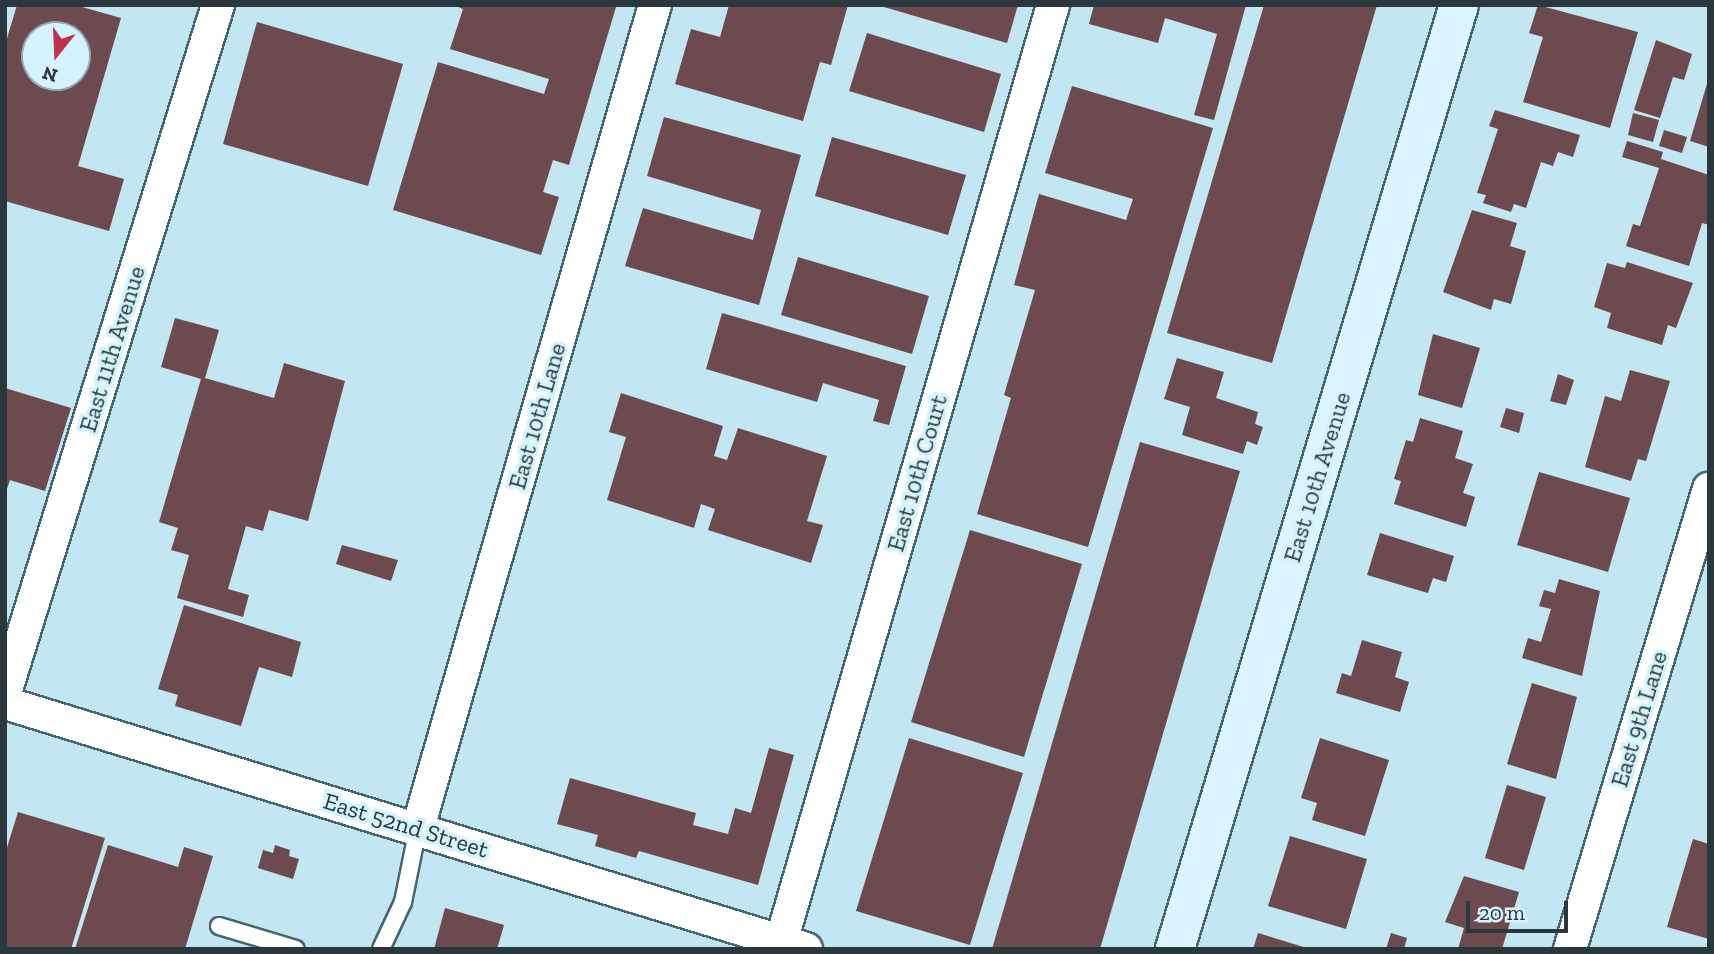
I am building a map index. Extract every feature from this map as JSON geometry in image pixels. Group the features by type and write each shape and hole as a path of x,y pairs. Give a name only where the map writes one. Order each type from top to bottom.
{"street":[{"name":"East 11th Avenue","path":"5,693 218,5"},
{"name":"East 10th Lane","path":"418,828 655,5"},
{"name":"East 10th Court","path":"794,945 1053,5"},
{"name":"East 10th Avenue","path":"1175,949 1459,5"},
{"name":"East 9th Lane","path":"1570,949 1709,489"},
{"name":"East 52nd Street","path":"5,704 794,945"}],"lane":[{"path":"381,949 403,902 418,828"},
{"path":"219,926 296,949"}],"building":[{"path":"17,5 75,5 121,18 78,166 124,179 109,231 5,201 5,45"},
{"path":"454,5 616,7 569,165 553,160 543,192 559,197 541,255 393,210 438,62 544,94 549,79 450,49 463,9"},
{"path":"729,5 848,5 831,65 820,62 803,121 675,84 691,29 720,37"},
{"path":"877,5 1018,5 1007,43"},
{"path":"1094,5 1246,5 1214,120 1194,115 1217,34 1165,18 1158,43 1089,24"},
{"path":"1264,5 1377,5 1272,363 1167,333"},
{"path":"1538,5 1638,32 1610,128 1523,102 1543,37 1529,33"},
{"path":"257,22 403,64 368,186 223,144"},
{"path":"867,33 1001,74 984,132 849,91"},
{"path":"1656,40 1692,54 1684,80 1673,77 1660,118 1634,110"},
{"path":"1709,77 1709,147 1690,141"},
{"path":"1072,86 1213,128 1088,547 977,514 1011,398 1004,395 1035,290 1014,285 1039,194 1126,220 1133,199 1045,173"},
{"path":"1495,110 1580,135 1573,157 1558,152 1553,166 1541,162 1526,208 1514,204 1511,212 1483,203 1486,195 1477,193 1498,129 1489,126"},
{"path":"1633,113 1659,120 1653,142 1628,135"},
{"path":"664,117 801,155 759,305 625,266 643,208 753,240 761,210 647,176"},
{"path":"1664,130 1687,137 1682,153 1659,146"},
{"path":"832,137 966,175 948,235 815,196"},
{"path":"1627,141 1663,152 1661,159 1709,175 1709,225 1702,223 1689,266 1626,246 1633,224 1640,226 1659,168 1622,157"},
{"path":"1472,210 1517,223 1510,246 1526,251 1511,304 1494,299 1491,310 1443,292"},
{"path":"798,257 929,296 912,354 781,315"},
{"path":"1627,262 1693,283 1676,328 1668,325 1662,345 1607,328 1611,313 1594,307 1607,263 1625,268"},
{"path":"722,313 906,366 889,425 873,421 879,400 823,383 817,402 706,369"},
{"path":"175,318 219,330 205,378 274,398 284,363 345,381 308,521 269,510 263,531 246,526 228,589 249,595 243,617 177,598 189,555 171,550 178,528 159,522 201,379 161,367"},
{"path":"1433,334 1480,348 1462,408 1418,395"},
{"path":"1177,358 1224,372 1216,398 1258,412 1255,424 1263,427 1257,445 1247,441 1243,454 1182,435 1190,407 1164,399"},
{"path":"1630,370 1670,381 1646,461 1638,459 1631,481 1585,467 1605,396 1621,401"},
{"path":"1558,374 1574,380 1566,405 1550,401"},
{"path":"5,388 71,408 45,491 10,480 5,495"},
{"path":"621,393 723,426 714,456 727,460 738,428 827,456 807,521 823,525 811,563 708,530 715,509 701,504 694,528 607,500 626,437 609,432"},
{"path":"1506,408 1524,413 1519,433 1500,427"},
{"path":"1420,418 1463,431 1455,458 1473,464 1463,493 1475,497 1466,527 1394,504 1401,481 1394,479 1406,440 1413,442"},
{"path":"1140,442 1240,471 1100,949 992,949"},
{"path":"1539,472 1630,498 1608,572 1517,545"},
{"path":"970,530 1082,564 1024,757 911,722"},
{"path":"1380,533 1454,556 1446,582 1433,578 1428,593 1367,575"},
{"path":"342,545 398,560 391,581 336,564"},
{"path":"1559,579 1600,591 1582,676 1522,658 1528,638 1541,642 1551,609 1539,606 1544,590 1555,593"},
{"path":"184,605 301,642 292,677 259,667 241,726 175,706 178,695 158,689"},
{"path":"1362,640 1402,652 1395,677 1409,682 1400,712 1336,693 1342,673 1351,676"},
{"path":"1532,683 1577,697 1556,779 1507,764"},
{"path":"909,738 1023,773 970,945 856,911"},
{"path":"1320,738 1389,760 1365,836 1312,820 1317,803 1301,798"},
{"path":"769,748 794,755 758,885 639,851 636,858 595,846 598,835 557,824 570,778 696,813 693,825 728,834 735,808 751,813"},
{"path":"1507,785 1546,797 1524,870 1485,858"},
{"path":"18,812 105,838 71,949 5,949 5,854"},
{"path":"1290,836 1367,859 1346,929 1268,906"},
{"path":"1693,839 1709,844 1709,939 1667,927"},
{"path":"108,845 178,867 184,847 213,856 185,949 75,949"},
{"path":"275,845 290,850 289,856 299,859 293,879 258,868 263,850 273,853"},
{"path":"1464,876 1519,892 1502,949 1458,949 1464,928 1445,922"},
{"path":"445,908 504,925 497,949 434,949"},
{"path":"1258,933 1307,948 1307,949 1253,949"},
{"path":"1391,933 1407,938 1404,949 1386,949"}]}
